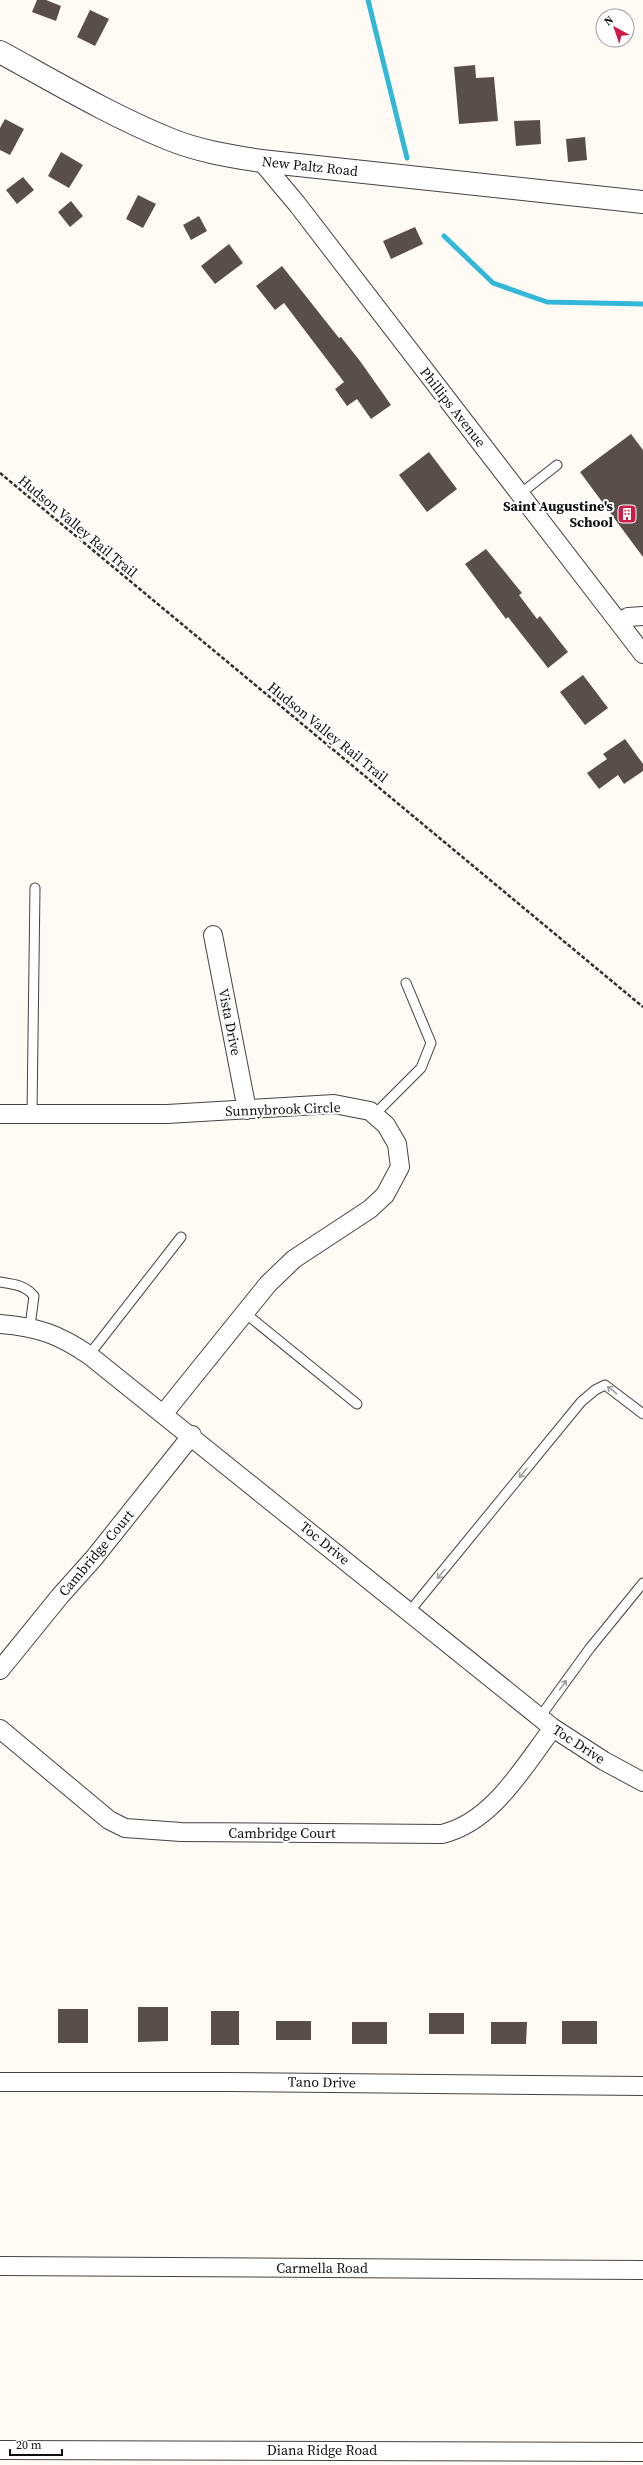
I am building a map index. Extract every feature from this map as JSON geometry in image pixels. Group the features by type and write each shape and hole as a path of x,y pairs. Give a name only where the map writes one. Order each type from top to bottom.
{"street":[{"name":"New Paltz Road","path":"0,52 98,105 169,139 220,155 261,161 643,202"},
{"name":"Phillips Avenue","path":"261,161 297,204 643,654"},
{"path":"619,622 628,618 643,616"},
{"name":"Vista Drive","path":"213,935 247,1110"},
{"name":"Sunnybrook Circle","path":"0,1114 167,1114 334,1104 370,1111 375,1114"},
{"path":"164,1413 268,1284 294,1259 370,1209 390,1189 400,1167 397,1144 386,1125 375,1114"},
{"name":"Toc Drive","path":"0,1324 30,1326 66,1339 90,1355 192,1435 546,1722 604,1762 642,1777"},
{"name":"Cambridge Court","path":"0,1670 60,1596 94,1558 192,1435"},
{"name":"Cambridge Court","path":"0,1729 109,1820 125,1828 181,1832 442,1834 456,1830 477,1818 506,1790 546,1722"},
{"name":"Tano Drive","path":"0,2082 226,2082 643,2086"},
{"name":"Carmella Road","path":"0,2266 643,2270"},
{"name":"Diana Ridge Road","path":"0,2450 643,2452"}],"lane":[{"path":"520,494 557,465"},
{"path":"32,1113 35,888"},
{"path":"375,1114 421,1068 431,1043 406,983"},
{"path":"90,1355 181,1237"},
{"path":"0,1282 17,1284 29,1291 34,1296 30,1326"},
{"path":"245,1313 357,1404"},
{"path":"410,1612 581,1402 595,1390 605,1385 643,1414"},
{"path":"546,1722 590,1648 643,1583"}],"path":[{"name":"Hudson Valley Rail Trail","path":"0,473 643,1007"}],"building":[{"path":"37,0 46,0 61,6 56,21 32,12"},
{"path":"90,10 109,19 95,46 77,37"},
{"path":"475,65 476,78 494,77 498,121 459,124 454,67"},
{"path":"5,119 24,129 10,155 0,150 0,128"},
{"path":"540,120 541,144 516,146 514,121"},
{"path":"585,137 587,160 568,162 566,139"},
{"path":"61,152 83,165 69,188 48,176"},
{"path":"23,177 34,190 17,204 6,190"},
{"path":"138,195 156,204 143,228 126,219"},
{"path":"71,201 83,216 70,227 58,212"},
{"path":"199,216 207,231 191,240 183,225"},
{"path":"415,227 423,244 391,259 383,241"},
{"path":"229,244 243,263 215,284 201,266"},
{"path":"282,266 339,338 341,337 360,361 391,405 371,419 357,399 347,406 335,389 344,382 284,303 275,310 256,286"},
{"name":"Saint Augustine's School","path":"631,434 643,450 643,557 580,472"},
{"path":"429,452 457,489 427,512 399,475"},
{"path":"486,549 522,593 519,595 537,619 540,616 568,652 548,668 508,617 506,619 465,564"},
{"path":"583,675 608,708 585,725 560,692"},
{"path":"625,739 643,764 643,771 624,784 618,775 599,789 587,773 607,759 603,754"},
{"path":"138,2007 168,2007 168,2041 138,2042"},
{"path":"58,2009 88,2009 88,2043 58,2043"},
{"path":"211,2011 239,2011 239,2045 211,2045"},
{"path":"429,2013 464,2013 464,2034 429,2034"},
{"path":"276,2021 311,2021 311,2040 276,2040"},
{"path":"562,2021 597,2021 597,2044 562,2044"},
{"path":"352,2022 387,2022 387,2044 352,2044"},
{"path":"491,2022 527,2022 526,2044 491,2044"}],"waterway":[{"path":"368,0 407,158"},
{"path":"444,236 493,283 547,302 643,304"}],"place":[{"name":"Saint Augustine's School","path":"627,514"}]}
